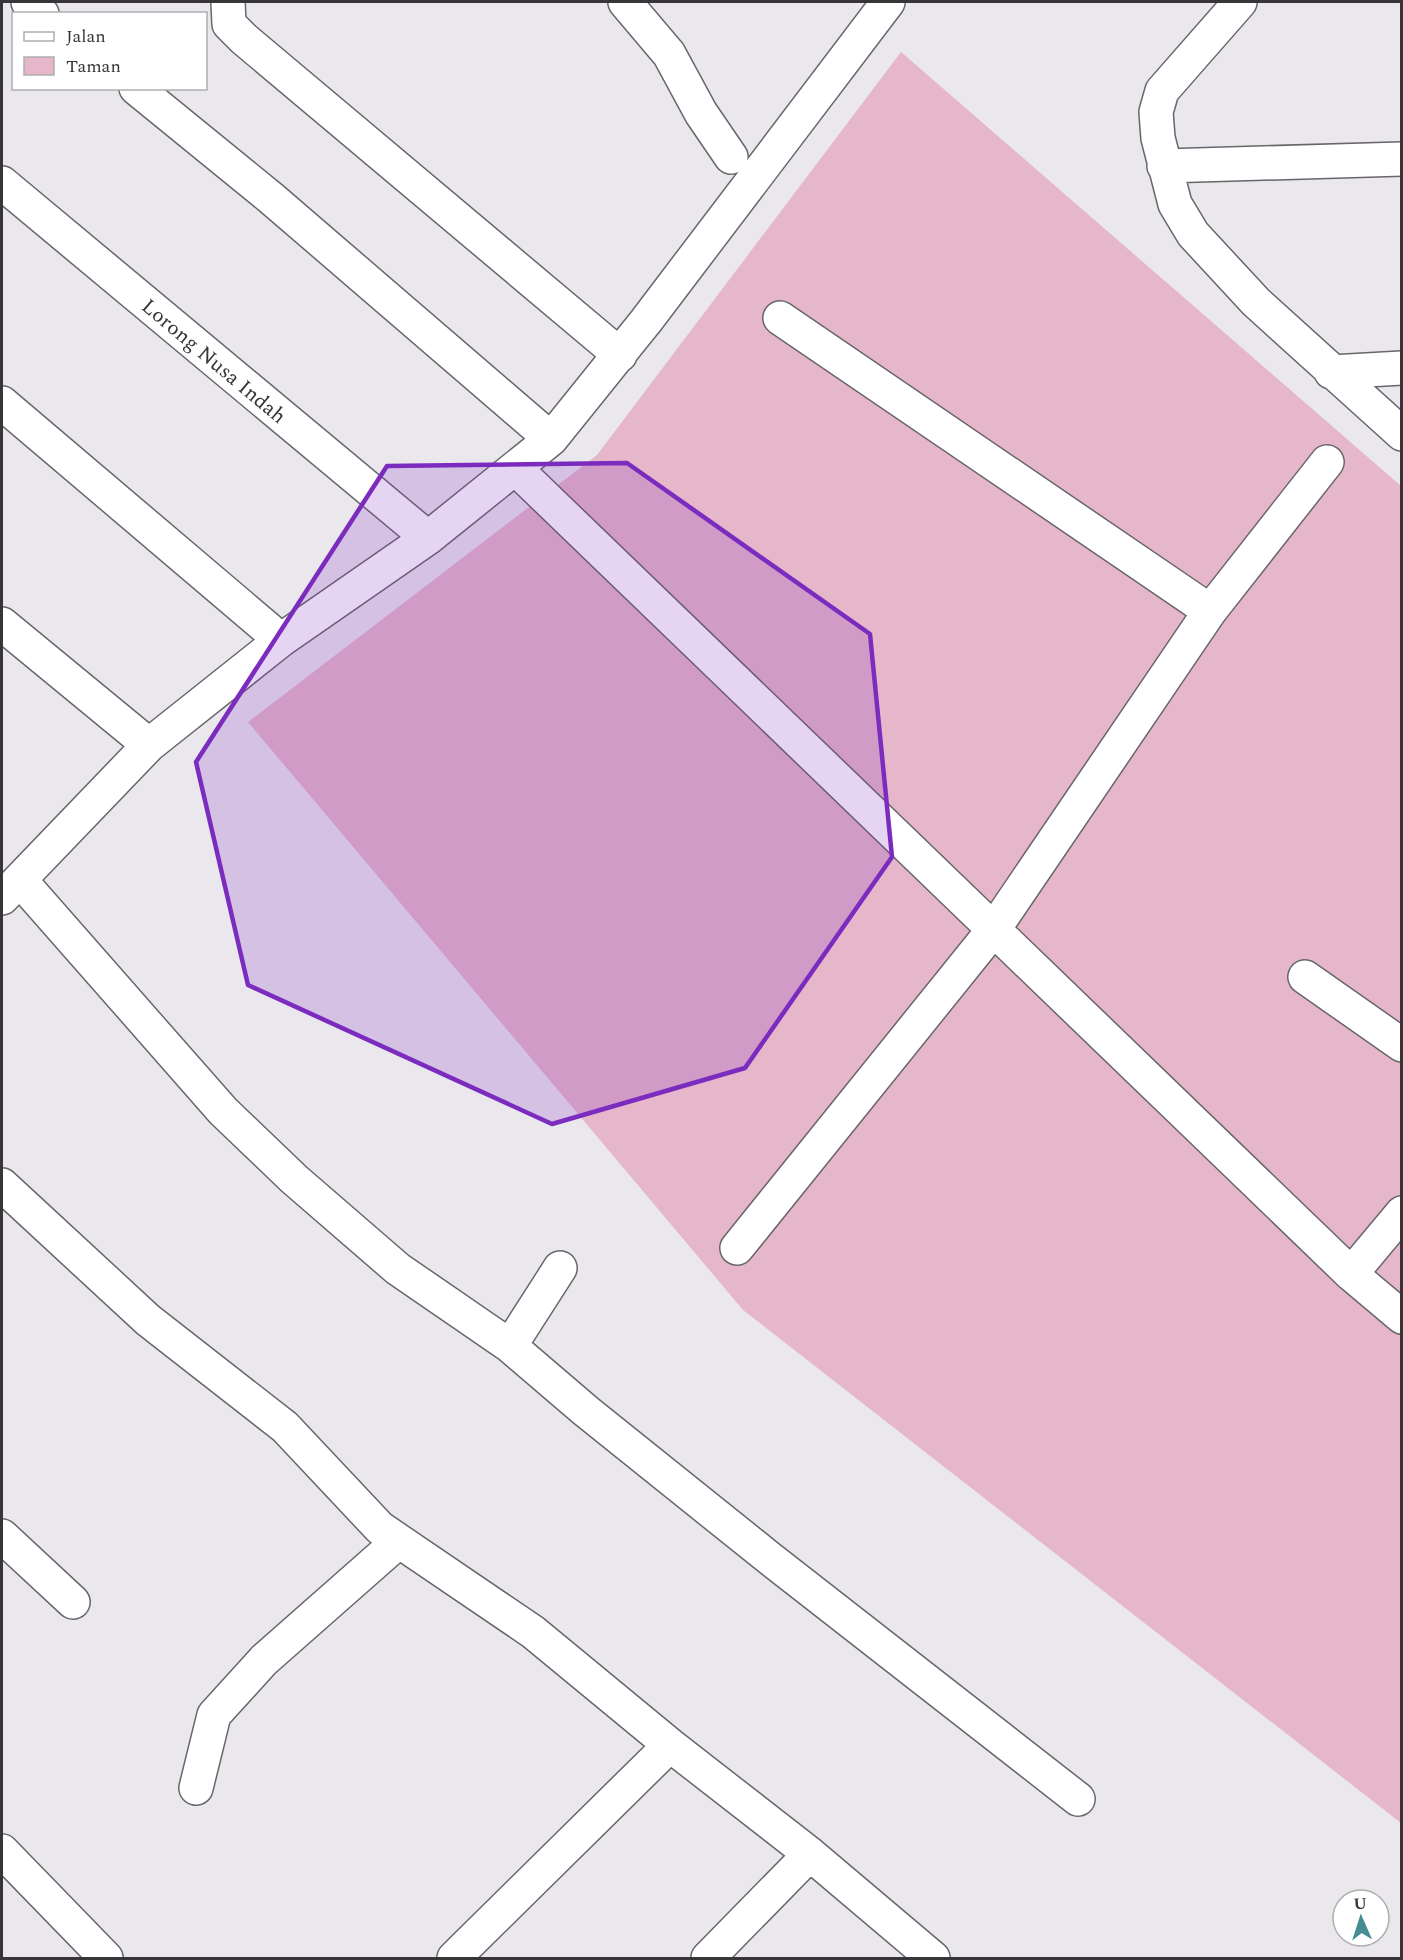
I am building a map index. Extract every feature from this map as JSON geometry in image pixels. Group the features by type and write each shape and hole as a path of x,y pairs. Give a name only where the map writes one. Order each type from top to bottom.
{"street":[{"path":"28,2 40,12"},
{"path":"228,2 229,24 244,39 620,355"},
{"path":"625,2 669,54 701,113 731,157"},
{"path":"888,2 620,355 551,439 428,538 281,640 149,745 11,889 223,1111 294,1179 398,1269 510,1346 759,1549 1078,1799"},
{"path":"1240,2 1162,91 1156,112 1164,166 1175,204 1193,234 1256,302 1401,434"},
{"path":"138,90 271,198 551,439"},
{"path":"1164,166 1401,159"},
{"name":"Lorong Nusa Indah","path":"2,183 428,538"},
{"path":"780,318 1210,611"},
{"path":"1331,372 1401,368"},
{"path":"2,404 281,640"},
{"path":"737,1248 994,929 1210,611 1327,462"},
{"path":"516,469 1351,1274 1401,1317"},
{"path":"2,624 149,745"},
{"path":"1305,977 1401,1045"},
{"path":"2,1185 148,1320 285,1427 380,1528 532,1632 670,1745 810,1854 933,1959"},
{"path":"1351,1274 1401,1213"},
{"path":"510,1346 560,1268"},
{"path":"2,1536 74,1602"},
{"path":"196,1788 214,1715 264,1660 399,1541"},
{"path":"454,1959 670,1745"},
{"path":"2,1851 106,1959"},
{"path":"708,1959 810,1854"}],"highlighted area":[{"path":"627,463 870,634 892,857 745,1068 552,1124 248,985 196,762 387,466"}],"green space":[{"path":"901,52 1401,486 1401,1823 743,1310 248,722 597,455"}]}
